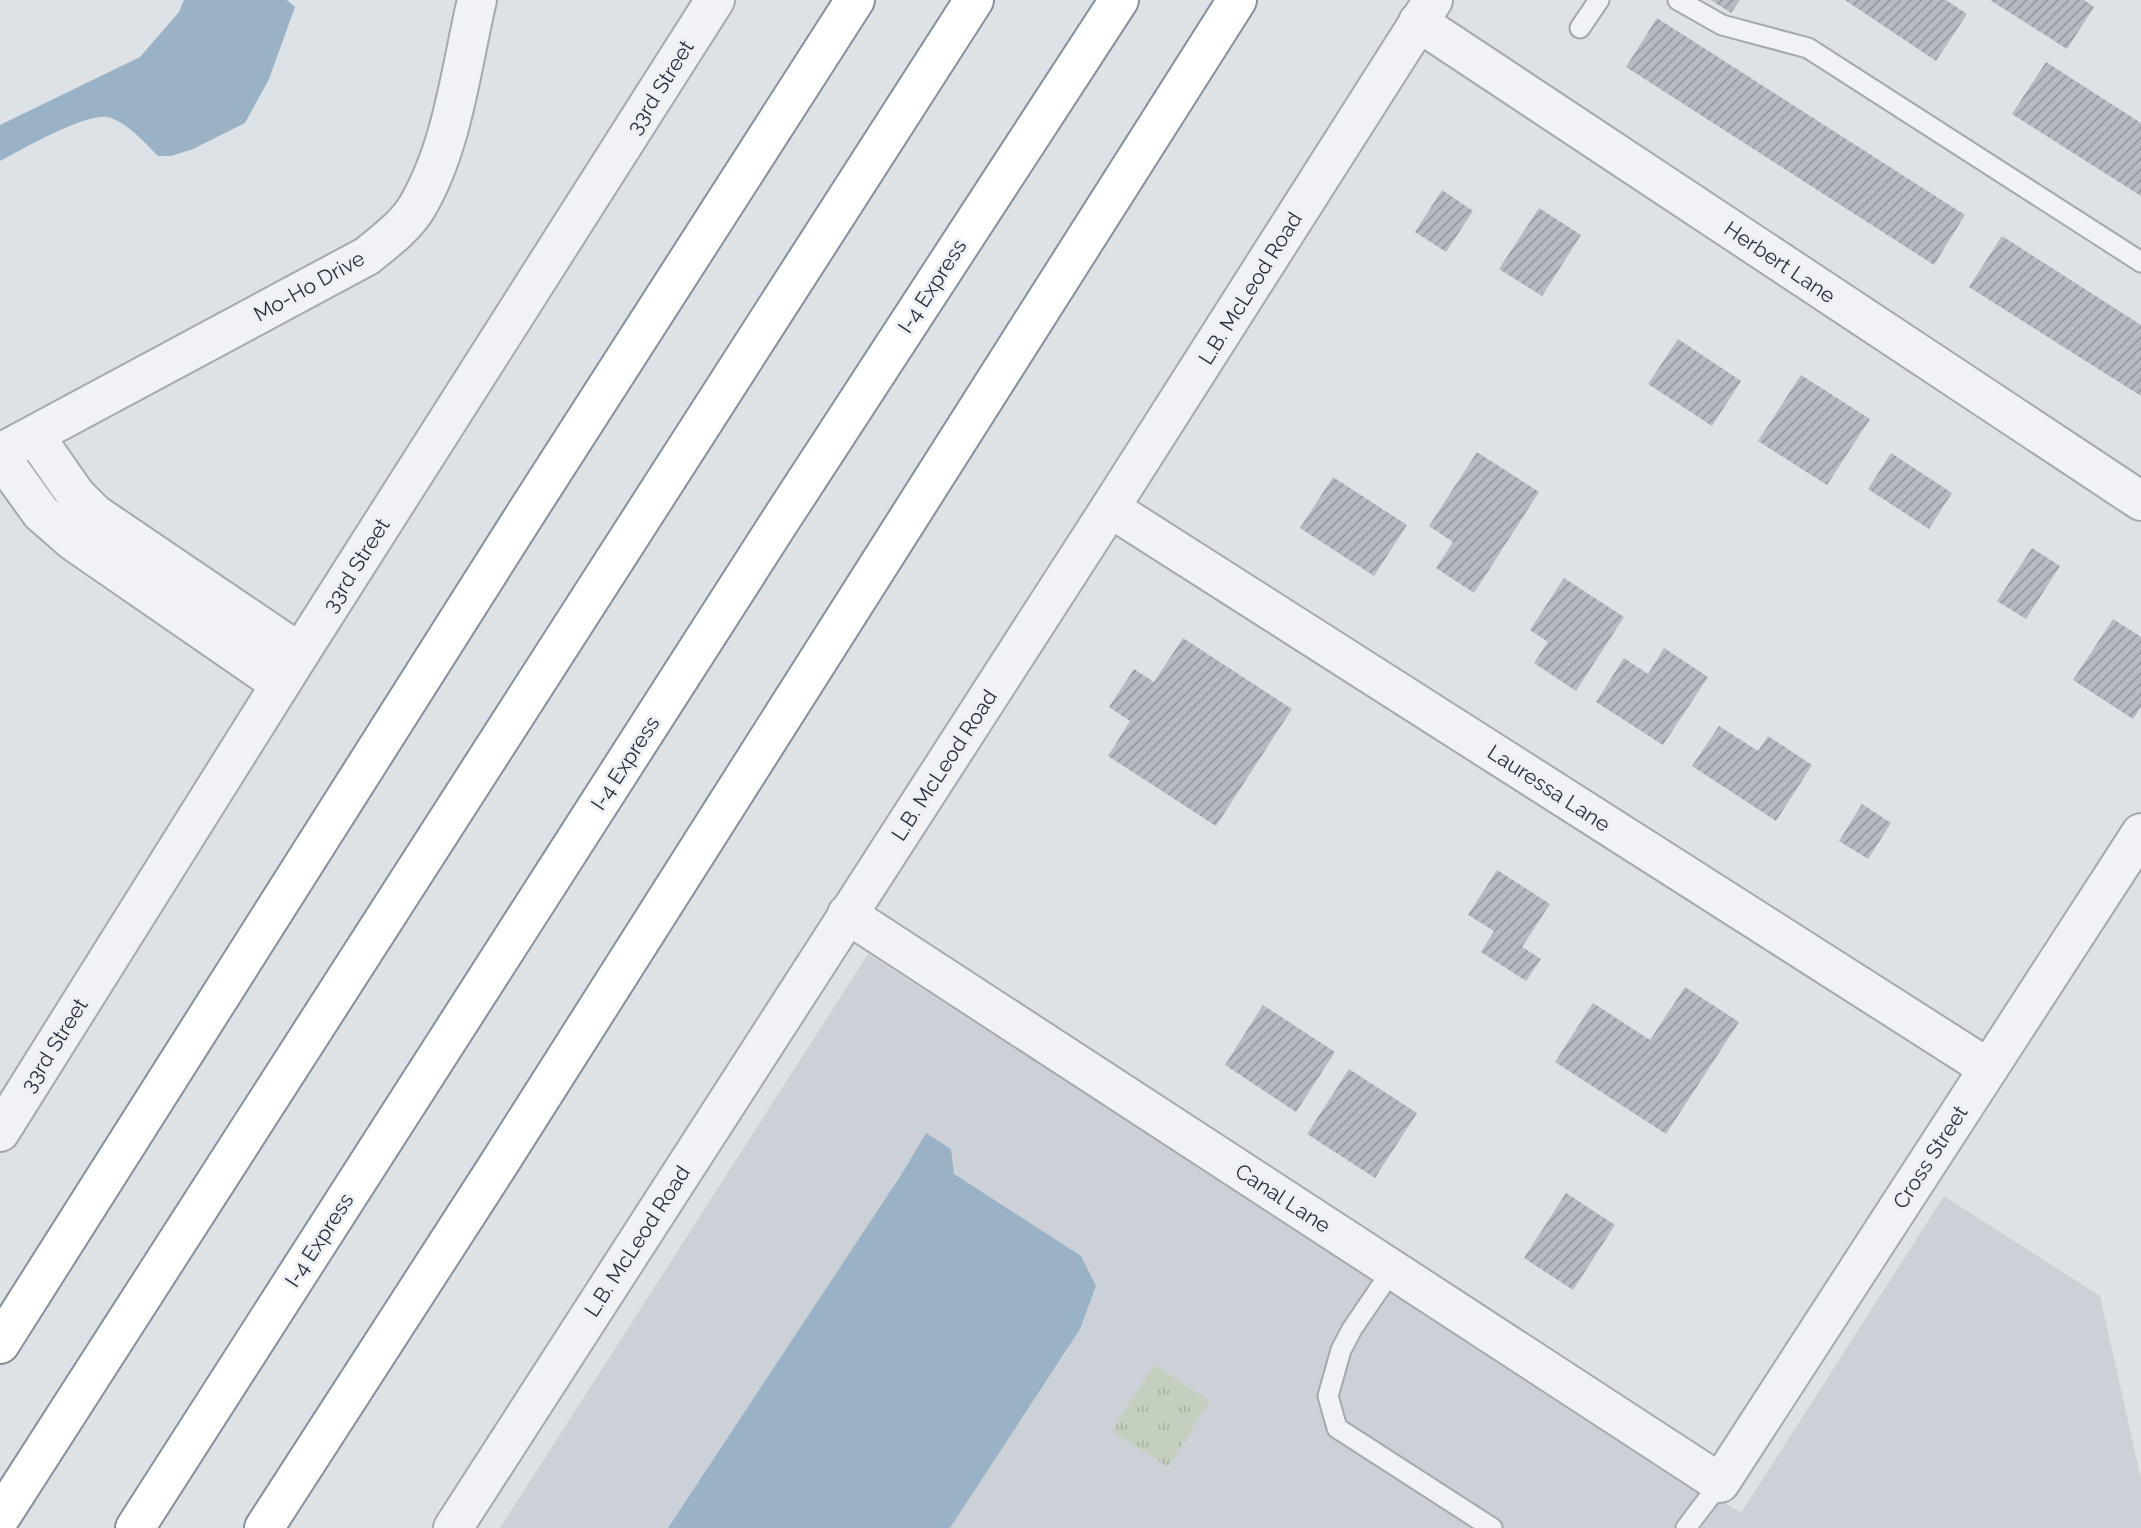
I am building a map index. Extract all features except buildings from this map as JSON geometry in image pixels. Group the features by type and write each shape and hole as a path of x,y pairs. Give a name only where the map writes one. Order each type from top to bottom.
{"highway":[{"path":"0,1344 528,510 855,0"},
{"path":"0,1518 974,0"},
{"name":"I-4 Express","path":"135,1528 779,521 1119,0"},
{"path":"264,1528 517,1135 1237,0"}],"street":[{"name":"Mo-Ho Drive","path":"0,455 367,256 395,233 416,209 433,174 448,128 477,0"},
{"name":"33rd Street","path":"0,1132 715,0"},
{"name":"Herbert Lane","path":"1425,11 2141,501"},
{"name":"L.B. McLeod Road","path":"453,1528 1110,508 1425,11"},
{"path":"34,435 76,495 95,514 290,669"},
{"path":"0,455 41,513 73,541 290,669"},
{"name":"Lauressa Lane","path":"1110,508 1988,1068"},
{"name":"Cross Street","path":"1720,1483 2141,833"},
{"name":"Canal Lane","path":"847,914 1720,1483"}],"lane":[{"path":"1580,28 1599,0"},
{"path":"1678,0 1722,25 1808,48 2141,262"},
{"path":"1393,1269 1341,1350 1328,1396 1336,1428 1492,1528"},
{"path":"1686,1528 1720,1483"}],"shaded area":[{"path":"868,954 1741,1513 1944,1196 2100,1296 2141,1479 2141,1528 500,1528"}],"green space":[{"path":"1154,1365 1210,1401 1168,1467 1112,1431"}],"water":[{"path":"184,0 287,0 295,7 269,79 245,123 193,149 171,156 158,156 136,134 111,118 88,119 0,161 0,125 140,57 179,12"},
{"path":"926,1133 951,1149 954,1174 1081,1256 1096,1286 1080,1329 950,1528 668,1528 903,1172"}]}
